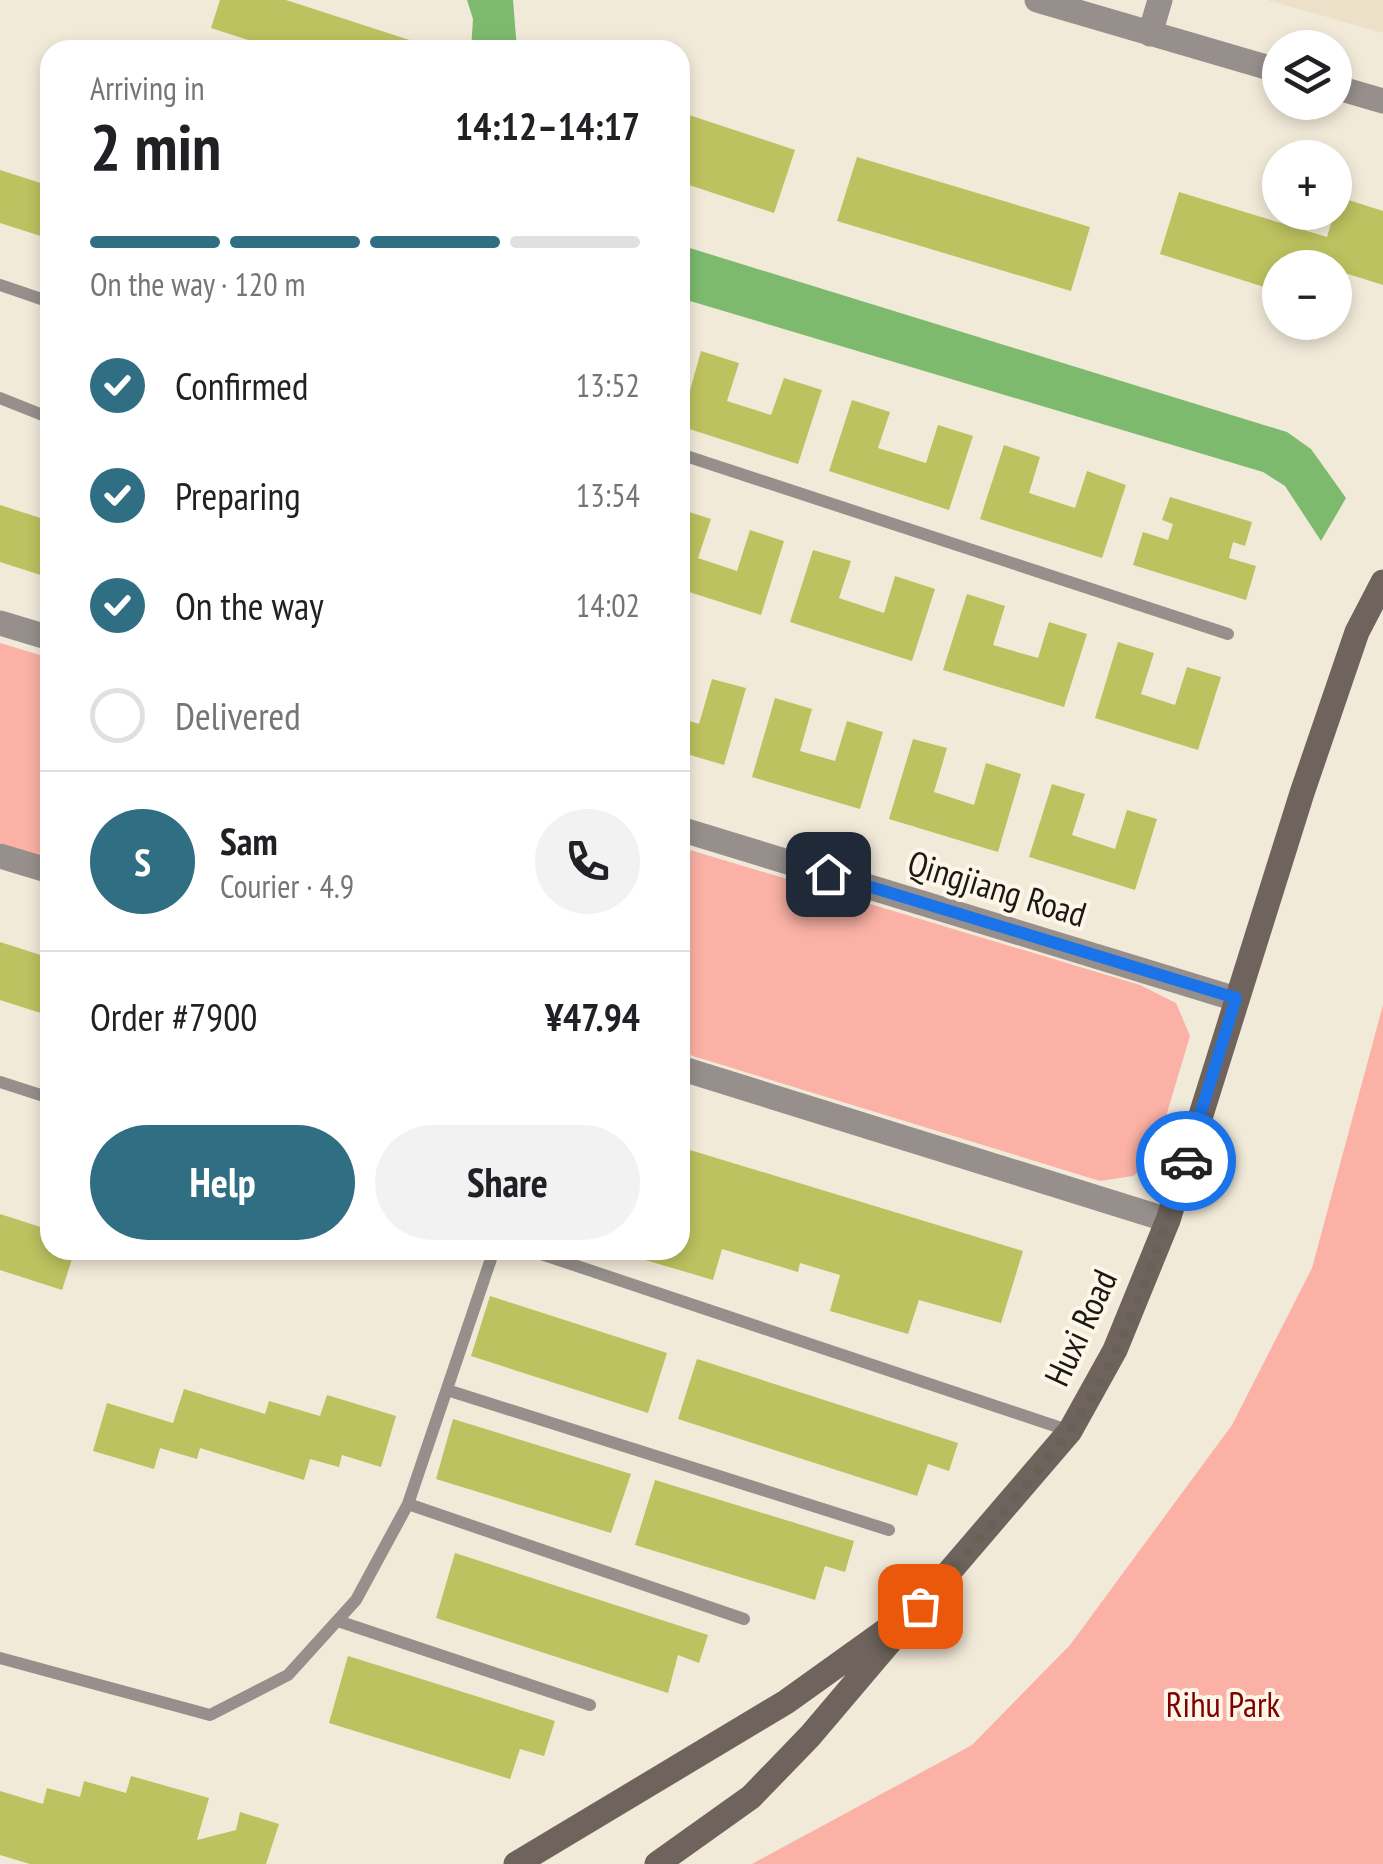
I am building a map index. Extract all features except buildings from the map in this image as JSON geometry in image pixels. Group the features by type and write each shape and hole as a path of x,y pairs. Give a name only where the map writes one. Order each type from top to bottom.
{"main road":[{"name":"Huxi Road","path":"516,1864 786,1702 920,1606 1070,1431 1115,1350 1168,1220 1236,998 1351,650 1383,582"},
{"path":"657,1864 752,1797 810,1736 920,1606"}],"street":[{"path":"1037,0 1262,67"},
{"path":"1150,34 1160,0"},
{"path":"1352,93 1383,102"},
{"path":"0,623 40,635"},
{"name":"Qingjiang Road","path":"690,833 1236,998"},
{"path":"0,856 40,869"},
{"path":"690,1071 1168,1220"}],"lane":[{"path":"0,285 40,299"},
{"path":"0,398 40,414"},
{"path":"690,457 1228,634"},
{"path":"0,1082 40,1095"},
{"path":"0,1658 210,1715 288,1676 356,1600 408,1504 491,1260"},
{"path":"560,1260 1070,1431"},
{"path":"446,1390 889,1530"},
{"path":"408,1504 744,1620"},
{"path":"338,1620 590,1705"}],"shaded area":[{"path":"467,0 513,0 516,40 472,40 473,19"},
{"path":"1267,0 1383,0 1383,33"},
{"path":"690,248 1287,432 1311,449 1346,498 1321,541 1285,486 1263,472 690,301"}],"green space":[{"path":"0,643 40,655 40,856 0,843"},
{"path":"690,850 1140,985 1176,1003 1190,1036 1152,1163 1133,1176 1100,1181 690,1055"},
{"name":"Rihu Park","path":"1383,1005 1383,1864 752,1864 972,1745 1070,1645 1232,1425 1312,1268"}],"way so far":[{"path":"920,1606 1070,1431 1115,1350 1168,1220 1186,1161"}],"route":[{"path":"828,874 1236,998 1186,1161"}]}
